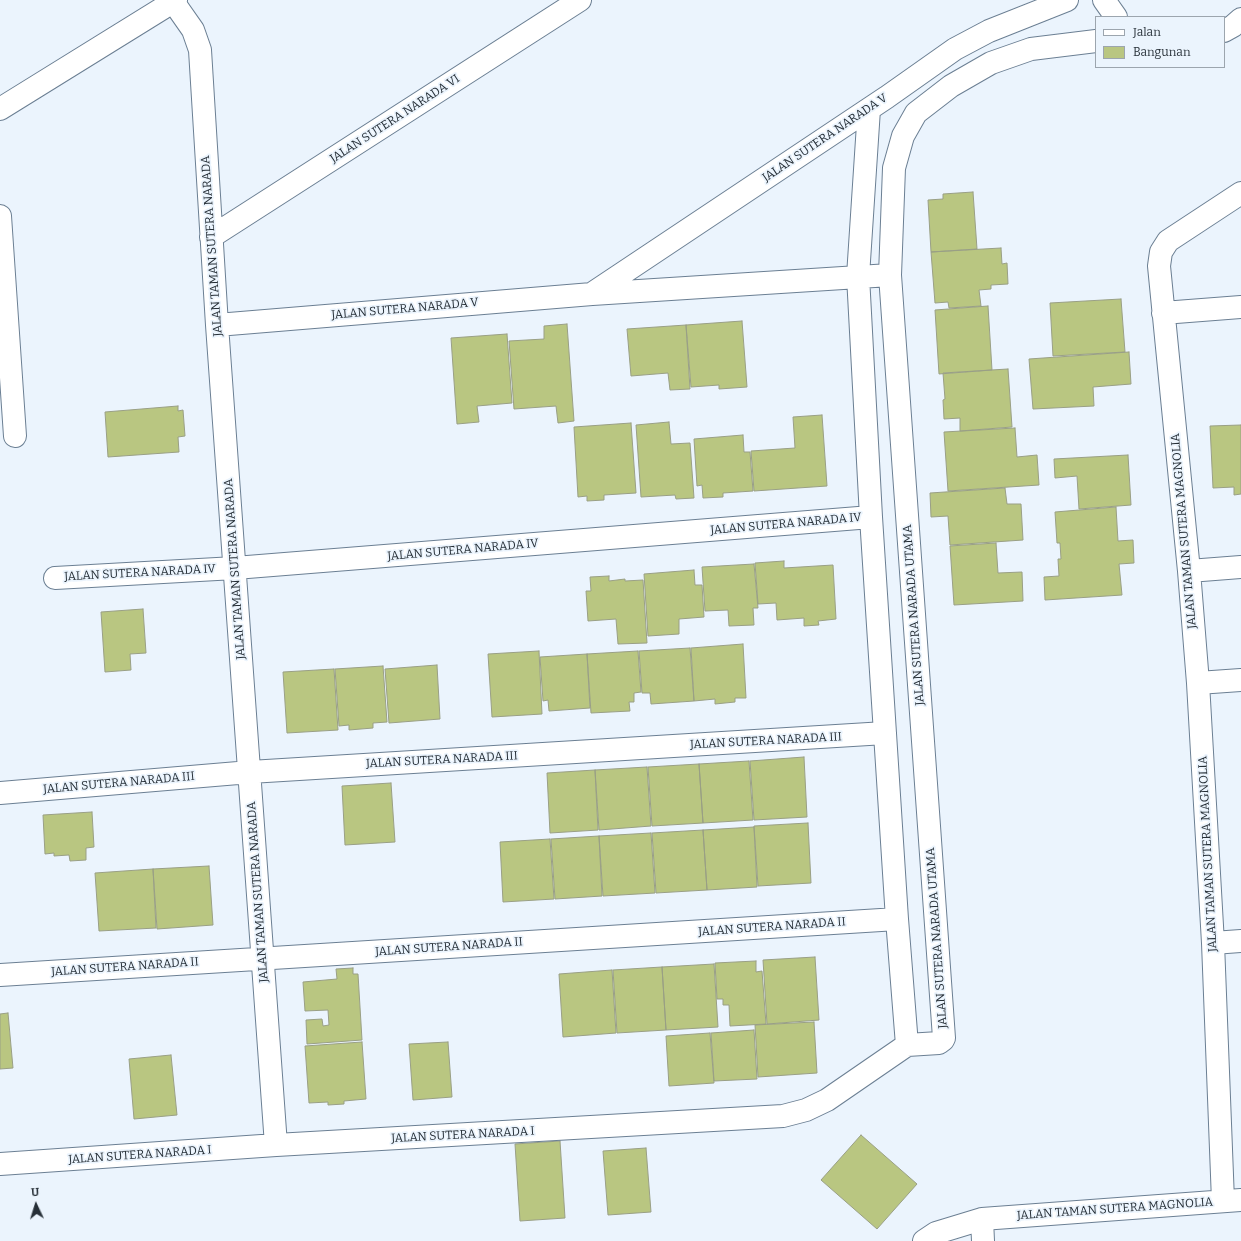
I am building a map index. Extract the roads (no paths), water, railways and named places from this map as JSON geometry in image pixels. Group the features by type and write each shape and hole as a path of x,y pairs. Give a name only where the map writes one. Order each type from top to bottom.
{"street":[{"name":"JALAN SUTERA NARADA VI","path":"211,237 580,0"},
{"name":"JALAN SUTERA NARADA V","path":"592,294 869,109 955,49 982,34 1067,0"},
{"path":"1104,0 1115,16"},
{"name":"JALAN TAMAN SUTERA NARADA","path":"173,1 193,30 200,50 217,325 276,1145"},
{"path":"0,109 173,1"},
{"path":"1225,30 1241,19"},
{"name":"JALAN SUTERA NARADA UTAMA","path":"907,1045 939,1043 944,1038 890,275 894,168 903,136 916,113 951,86 991,62 1032,49 1095,41"},
{"path":"869,109 858,276 871,517 897,919 907,1045"},
{"name":"JALAN TAMAN SUTERA MAGNOLIA","path":"924,1241 936,1234 982,1219 1232,1200 1213,943 1198,683 1189,570 1159,266 1161,252 1168,241 1241,193"},
{"path":"0,216 15,436"},
{"name":"JALAN SUTERA NARADA V","path":"217,325 592,294 890,275"},
{"path":"1163,313 1241,307"},
{"name":"JALAN SUTERA NARADA IV","path":"56,578 235,568 871,517"},
{"path":"1189,570 1241,567"},
{"path":"1198,683 1241,680"},
{"name":"JALAN SUTERA NARADA III","path":"0,792 250,772 885,733"},
{"name":"JALAN SUTERA NARADA II","path":"0,975 897,919"},
{"path":"1213,943 1241,941"},
{"name":"JALAN SUTERA NARADA I","path":"0,1164 276,1145 784,1116 806,1110 827,1100 907,1045"},
{"path":"982,1219 983,1241"}]}
